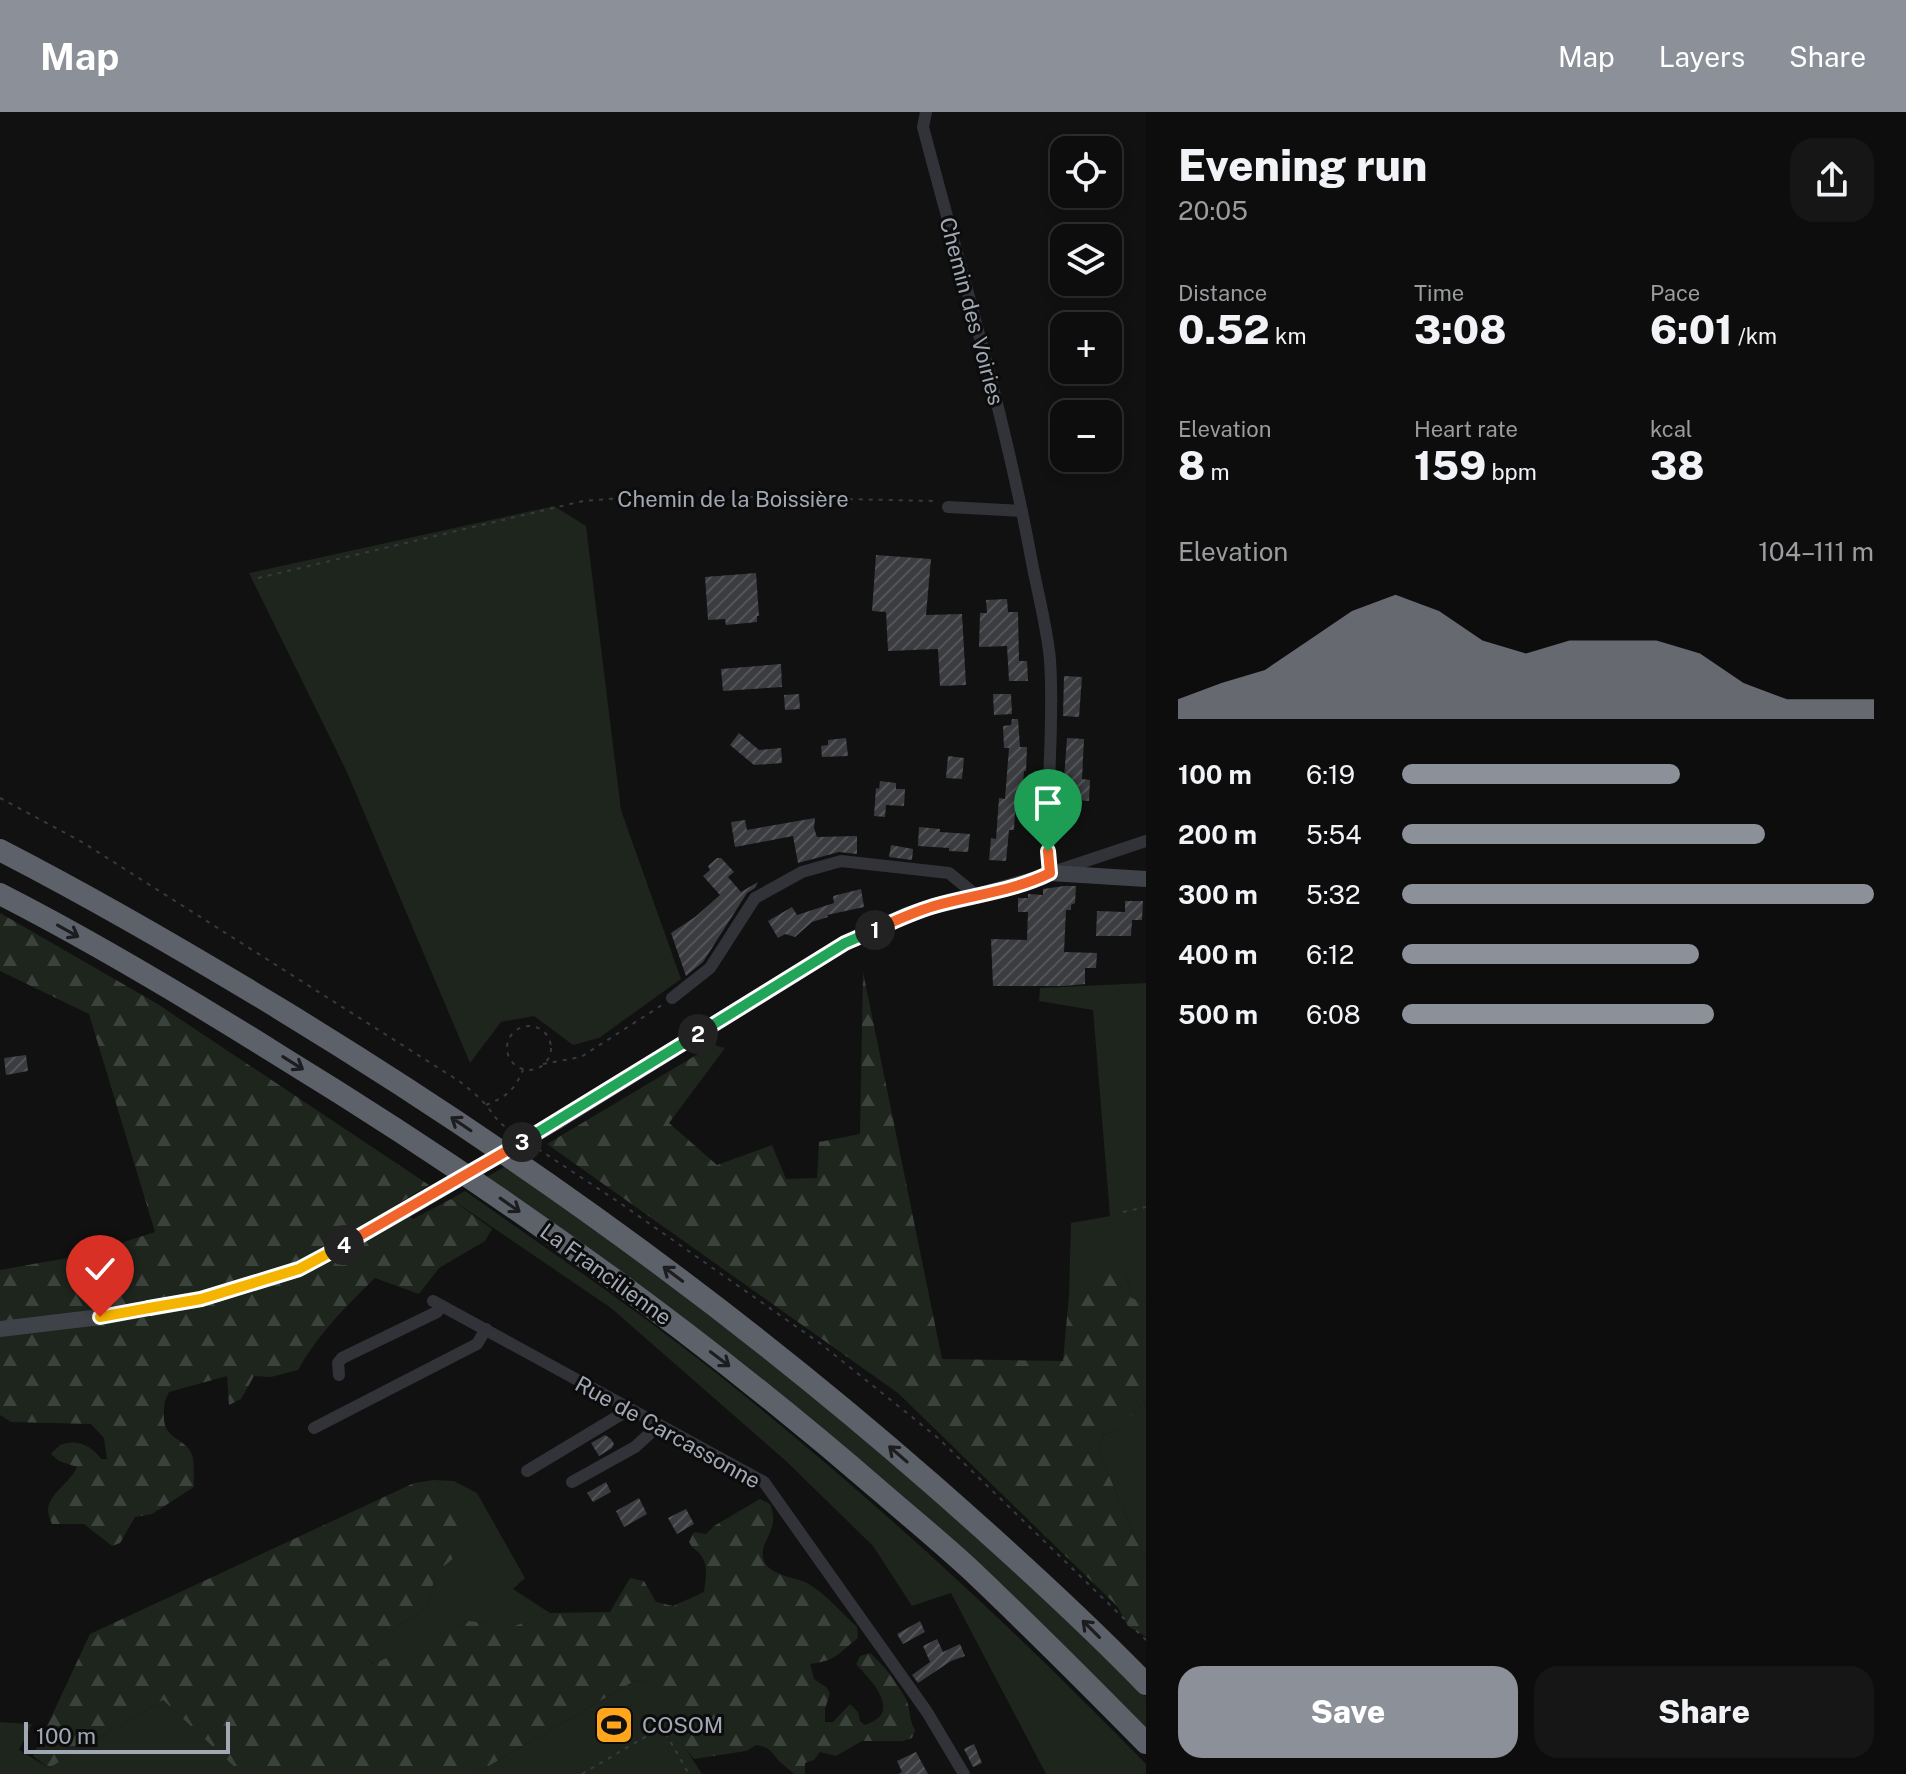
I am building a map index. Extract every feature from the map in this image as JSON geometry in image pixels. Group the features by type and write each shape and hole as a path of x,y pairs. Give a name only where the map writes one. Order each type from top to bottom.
{"highway":[{"name":"La Francilienne","path":"0,850 140,927 337,1044 562,1193 665,1267 866,1426 995,1538 1146,1684"},
{"name":"La Francilienne","path":"0,894 109,954 319,1079 434,1153 630,1291 740,1374 929,1533 1146,1743"}],"street":[{"name":"Chemin des Voiries","path":"926,112 923,127 1001,420 1050,658 1050,873"},
{"path":"948,507 1022,511"},
{"path":"0,1329 100,1317 201,1299 299,1269 558,1121 845,943 907,915 1040,878 1146,841"},
{"path":"672,998 710,968 755,898 802,872 841,861 949,873 977,896"},
{"path":"1050,873 1146,879"},
{"name":"Rue de Carcassonne","path":"339,1375 338,1363 342,1358 437,1312 437,1303 764,1482 927,1712 964,1774"},
{"path":"314,1428 477,1344 486,1329"},
{"path":"527,1471 620,1415 626,1406"},
{"path":"572,1482 635,1447 659,1425"}],"path":[{"name":"Chemin de la Boissière","path":"258,578 583,501 607,498 659,495 944,501 948,507"},
{"path":"543,1064 551,1052 548,1037 537,1027 523,1027 511,1035 507,1048 512,1061 523,1069 530,1069 581,1057 672,998"},
{"path":"486,1105 503,1098 515,1087 523,1069"},
{"path":"1123,1212 1146,1207"},
{"path":"582,1774 662,1727 689,1774"}],"green space":[{"path":"554,506 586,526 621,810 681,979 599,1038 573,1045 534,1016 501,1022 470,1063 346,770 249,573"},
{"path":"0,913 156,1003 429,1185 396,1205 413,1219 451,1199 492,1229 485,1241 439,1268 419,1294 375,1278 324,1332 298,1370 271,1377 254,1376 241,1399 229,1405 227,1376 169,1392 165,1404 165,1424 167,1430 192,1455 194,1487 152,1514 135,1517 120,1543 112,1546 84,1524 52,1524 48,1511 52,1499 77,1467 59,1461 51,1454 61,1445 73,1443 84,1445 101,1459 107,1459 104,1438 91,1424 11,1422 0,1415 0,1270 84,1255 155,1232 89,1014 0,971"},
{"path":"863,972 942,1359 1063,1361 1069,1295 1082,1280 1114,1269 1126,1274 1131,1298 1146,1301 1146,1400 1118,1430 1104,1435 1098,1450 1146,1562 1146,1637 1128,1626 1117,1606 898,1393 547,1144 713,1045 725,1048 669,1123 717,1165 772,1145 786,1179 817,1178 819,1142 860,1134"},
{"path":"1146,983 1146,1301 1131,1298 1126,1274 1082,1280 1069,1295 1071,1223 1110,1216 1093,1010 1039,1001 1040,988"},
{"path":"509,1164 738,1332 982,1538 1146,1697 1146,1729 1095,1678 485,1178"},
{"path":"465,1191 680,1345 824,1462 1042,1660 1146,1764 1146,1774 1046,1774 951,1593 912,1606 873,1546 786,1461 611,1308 451,1199"},
{"path":"1146,1400 1146,1562 1098,1450 1104,1435 1118,1430"},
{"path":"434,1480 454,1481 477,1493 525,1578 513,1589 550,1613 509,1629 469,1621 374,1664 362,1655 381,1636 427,1608 436,1573 455,1557 447,1488"},
{"path":"434,1480 462,1504 468,1519 468,1531 455,1557 436,1573 427,1608 381,1636 363,1654 373,1664 469,1621 509,1628 550,1613 610,1612 630,1578 644,1581 656,1602 673,1606 704,1592 704,1561 689,1542 694,1532 706,1534 760,1499 770,1504 773,1513 772,1528 763,1551 765,1563 774,1571 812,1586 857,1627 858,1638 841,1652 810,1664 814,1679 830,1693 825,1722 833,1722 850,1704 865,1725 882,1712 881,1696 856,1664 860,1656 870,1653 890,1674 906,1699 915,1730 912,1738 903,1741 862,1741 836,1756 820,1752 814,1760 805,1763 805,1774 794,1774 769,1750 756,1745 746,1751 694,1759 665,1720 647,1682 636,1680 475,1774 236,1774 239,1771 163,1700 49,1768 33,1756 90,1634 414,1483"},
{"name":"COSOM","path":"636,1680 647,1682 657,1705 702,1774 475,1774"},
{"path":"163,1700 240,1771 236,1774 0,1774 0,1722 32,1724 19,1750 49,1768"}],"building":[{"path":"876,555 931,559 926,615 962,614 966,685 940,686 938,649 888,651 886,612 872,611"},
{"path":"756,573 757,622 726,625 725,619 708,620 705,577"},
{"path":"1007,599 1008,612 1018,612 1019,661 1027,661 1028,681 1009,681 1007,646 979,647 980,613 987,613 986,600"},
{"path":"781,664 782,687 723,691 721,669"},
{"path":"1064,676 1082,677 1079,717 1063,716"},
{"path":"799,694 800,709 785,710 784,695"},
{"path":"993,694 1011,694 1012,714 994,715"},
{"path":"1012,719 1018,719 1020,747 1027,747 1026,771 1022,795 1016,794 1014,830 1009,830 1006,861 989,860 991,838 996,839 999,798 1005,799 1009,748 1004,748 1003,726 1011,725"},
{"path":"739,733 759,750 781,748 782,763 754,765 730,745"},
{"path":"846,738 848,756 822,757 821,746 828,745 828,740"},
{"path":"1067,738 1084,739 1082,779 1090,780 1089,801 1075,800 1074,807 1062,806"},
{"path":"948,756 964,758 962,779 946,778"},
{"path":"880,781 896,783 896,789 905,789 904,806 886,805 885,817 874,816 876,788 879,789"},
{"path":"815,818 817,837 857,836 857,854 839,852 798,863 793,836 735,847 731,822 745,820 747,830"},
{"path":"919,827 970,834 968,852 918,846"},
{"path":"891,845 913,849 912,860 889,857"},
{"path":"717,858 721,858 734,872 728,877 741,892 758,882 747,893 703,962 686,976 671,933 720,895 703,876"},
{"path":"1076,886 1075,903 1071,905 1071,910 1066,910 1064,952 1097,953 1096,968 1085,968 1085,984 993,986 991,939 1027,940 1028,912 1018,912 1018,898 1028,898 1028,894 1043,895 1043,889"},
{"path":"861,889 864,907 827,915 812,922 795,937 785,934 778,938 768,921 792,907 797,915 834,903 833,896"},
{"path":"1125,901 1143,901 1142,920 1132,920 1131,936 1096,936 1097,911 1125,912"},
{"path":"26,1055 28,1071 6,1075 4,1058"},
{"path":"605,1435 614,1444 599,1456 591,1443"},
{"path":"606,1482 611,1492 593,1502 587,1493"},
{"path":"639,1498 647,1514 624,1527 616,1511"},
{"path":"686,1509 694,1524 677,1534 668,1518"},
{"path":"920,1621 925,1632 903,1644 897,1634"},
{"path":"937,1639 943,1652 960,1644 965,1656 951,1661 918,1683 912,1675 930,1662 923,1646"},
{"path":"974,1744 982,1763 973,1767 964,1749"},
{"path":"916,1752 928,1774 898,1774 902,1772 897,1761"}],"place":[{"name":"COSOM","path":"614,1725"}],"route":[{"path":"100,1317 201,1299 299,1269 558,1121 845,943 907,915 1050,873 1048,851"}]}
